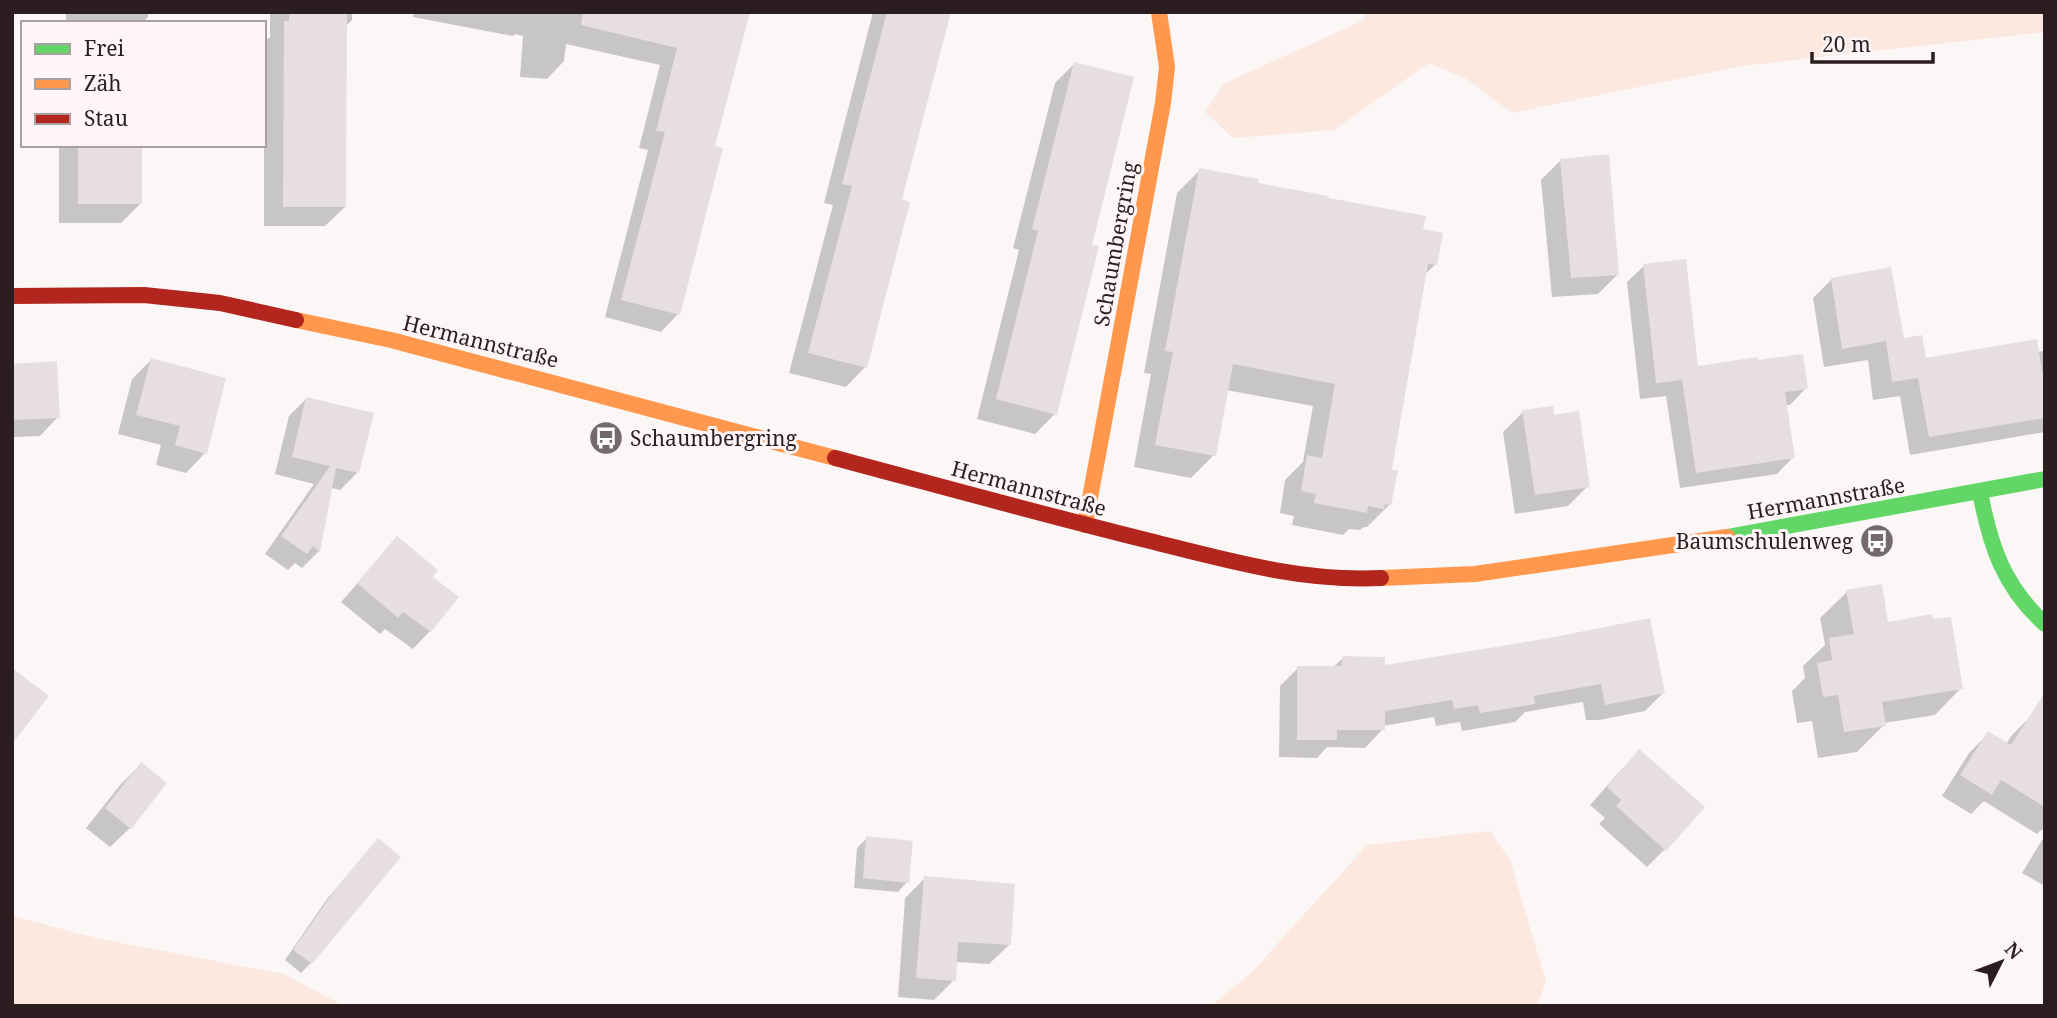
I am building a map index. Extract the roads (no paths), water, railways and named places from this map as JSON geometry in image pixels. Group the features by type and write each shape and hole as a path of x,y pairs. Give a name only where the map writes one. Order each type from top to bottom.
{"street":[{"name":"Schaumbergring","path":"1085,525 1163,103 1167,67 1159,12"},
{"name":"Hermannstraße","path":"12,296 144,295 220,303 341,329 582,389 1085,525 1271,571 1364,579 1475,574 1686,544 2045,479"},
{"path":"1980,492 1990,539 2007,575 2033,614 2045,624"}],"place":[{"name":"Schaumbergring","path":"606,438"},
{"name":"Baumschulenweg","path":"1877,541"}]}
